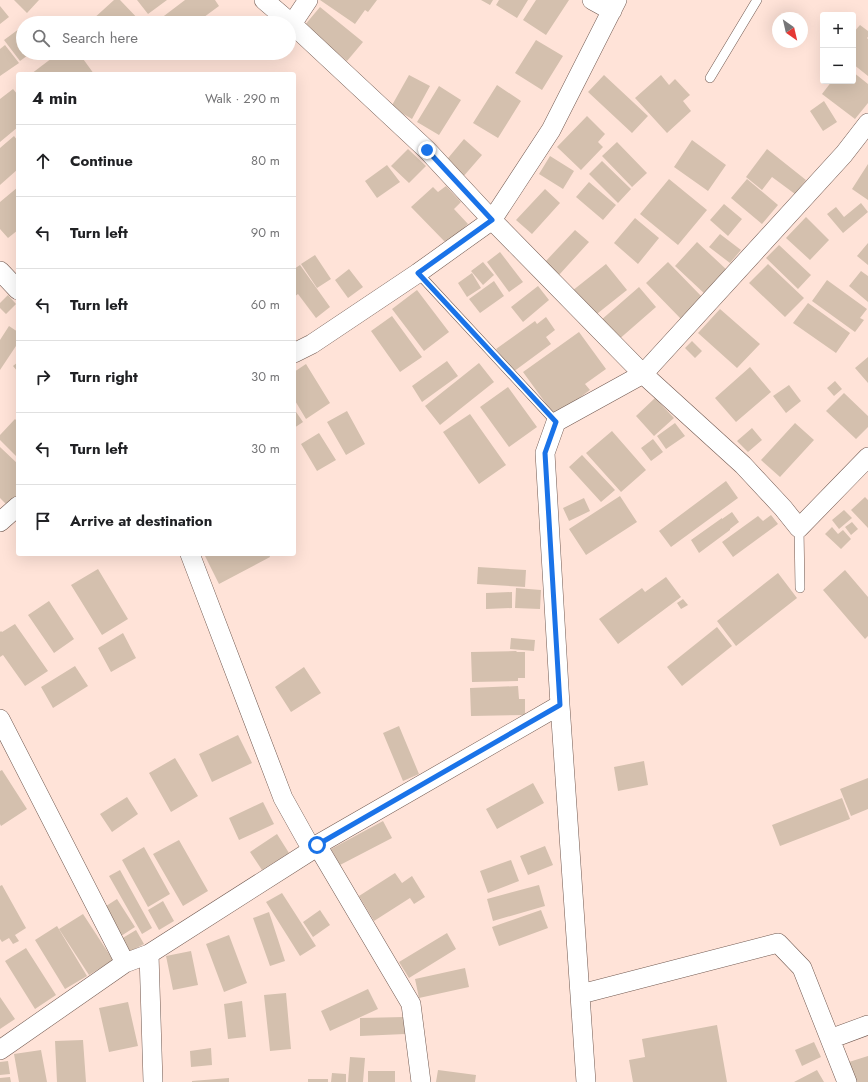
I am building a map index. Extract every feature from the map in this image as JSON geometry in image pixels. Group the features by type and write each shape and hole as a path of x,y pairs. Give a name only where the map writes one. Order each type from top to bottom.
{"street":[{"path":"264,0 283,16"},
{"path":"296,18 308,0"},
{"path":"296,352 312,344 418,273 492,220 551,130 615,6 592,0"},
{"path":"296,28 427,150 492,220 643,374 743,465 783,508 799,528 866,465"},
{"path":"586,1082 560,705 545,453 556,422 643,374 844,154 868,123"},
{"path":"0,271 16,288"},
{"path":"0,522 16,508"},
{"path":"191,556 283,798 315,847 411,1004 421,1082"},
{"path":"0,1050 125,963 149,954 315,847 560,705"},
{"path":"0,719 125,963"},
{"path":"581,994 778,943 802,968 847,1082"},
{"path":"149,954 153,1082"},
{"path":"830,1039 868,1025"}],"lane":[{"path":"710,78 758,0"},
{"path":"418,273 556,422"},
{"path":"799,528 800,588"}],"building":[{"path":"14,0 39,0 27,13"},
{"path":"114,0 120,0 135,16 96,16"},
{"path":"137,0 167,0 148,14"},
{"path":"185,0 215,0 219,6 205,16 164,16"},
{"path":"320,0 377,0 368,12 365,10 355,24"},
{"path":"481,0 493,0 490,5"},
{"path":"499,0 528,0 517,18 496,5"},
{"path":"536,0 569,0 546,35 523,20"},
{"path":"0,6 9,17 0,24"},
{"path":"320,7 363,42 347,61 304,26"},
{"path":"860,25 868,31 868,76 856,66 856,30"},
{"path":"16,31 16,56 4,40"},
{"path":"536,40 563,56 542,90 515,73"},
{"path":"5,45 19,63 0,76 0,49"},
{"path":"49,60 84,60 93,72 34,72"},
{"path":"856,74 868,84 868,103 855,119 822,94 830,84 856,84"},
{"path":"409,75 430,86 412,119 391,107"},
{"path":"604,75 648,116 632,133 588,92"},
{"path":"661,75 669,85 675,79 690,95 683,101 691,111 667,133 635,98"},
{"path":"497,85 521,101 498,138 473,123"},
{"path":"439,86 461,100 439,135 417,122"},
{"path":"13,89 16,93 16,129 0,142 0,99"},
{"path":"824,101 837,122 823,131 810,111"},
{"path":"587,116 605,134 598,142 603,147 581,170 557,147"},
{"path":"14,136 16,138 16,171 0,185 0,148"},
{"path":"464,139 482,155 462,178 444,163"},
{"path":"692,140 726,165 708,191 674,167"},
{"path":"617,142 647,173 632,187 602,156"},
{"path":"408,149 426,166 409,183 391,166"},
{"path":"767,149 806,180 795,194 772,177 762,190 746,177"},
{"path":"550,156 574,171 563,189 539,174"},
{"path":"602,161 631,189 618,203 589,174"},
{"path":"868,164 868,200 852,189"},
{"path":"387,165 400,182 377,198 365,181"},
{"path":"669,179 707,210 678,245 640,214"},
{"path":"747,179 778,205 762,224 731,198"},
{"path":"589,182 616,205 603,220 576,197"},
{"path":"446,186 461,202 454,209 468,224 447,244 411,207 433,187 438,192"},
{"path":"16,189 16,232 8,238 0,229 0,202"},
{"path":"545,189 560,203 532,234 516,220"},
{"path":"861,203 868,212 843,233 827,214 836,207 844,217"},
{"path":"724,204 742,219 728,236 710,220"},
{"path":"806,217 829,240 810,260 786,238"},
{"path":"635,218 659,238 638,264 614,243"},
{"path":"575,230 589,242 559,275 545,262"},
{"path":"720,234 741,250 730,263 709,247"},
{"path":"697,242 728,271 706,295 675,266"},
{"path":"868,243 868,265 857,256"},
{"path":"779,245 811,275 798,289 766,258"},
{"path":"500,252 523,282 509,292 487,262"},
{"path":"315,255 331,279 317,288 301,264"},
{"path":"483,262 494,275 483,285 471,271"},
{"path":"668,262 703,298 681,319 646,283"},
{"path":"606,264 627,290 593,317 572,291"},
{"path":"768,264 804,298 785,317 749,283"},
{"path":"300,265 330,307 316,318 298,294 296,296 296,268"},
{"path":"349,269 363,287 348,298 335,280"},
{"path":"861,271 868,276 868,302 849,286"},
{"path":"472,273 481,288 467,297 458,283"},
{"path":"827,280 867,309 860,318 864,320 855,332 812,301"},
{"path":"494,281 504,296 480,313 469,299"},
{"path":"538,286 549,300 523,322 511,307"},
{"path":"639,287 656,307 617,341 600,321"},
{"path":"417,290 449,332 424,351 392,309"},
{"path":"8,295 16,304 6,314 0,308 0,303"},
{"path":"808,303 850,333 836,353 793,323"},
{"path":"720,309 760,344 737,368 698,333"},
{"path":"392,316 422,357 400,372 371,331"},
{"path":"546,317 555,330 546,337 551,344 513,372 496,349 535,321 537,324"},
{"path":"9,326 16,331 16,346 0,370 0,340"},
{"path":"579,332 606,369 585,384 590,390 555,416 523,372"},
{"path":"692,341 702,351 695,358 685,348"},
{"path":"868,357 868,383 855,368"},
{"path":"447,361 458,376 422,402 412,386"},
{"path":"479,363 494,382 440,425 425,406"},
{"path":"306,364 330,403 306,419 296,402 296,371"},
{"path":"750,367 771,392 736,422 715,398"},
{"path":"835,381 842,389 834,396 827,388"},
{"path":"789,385 801,401 786,413 773,396"},
{"path":"508,387 537,427 509,447 480,407"},
{"path":"844,393 868,416 868,427 856,439 826,411"},
{"path":"655,398 674,418 654,436 636,416"},
{"path":"347,411 365,444 346,455 327,422"},
{"path":"296,412 303,422 296,427"},
{"path":"470,414 506,465 479,484 443,432"},
{"path":"15,419 16,420 16,456 0,440 0,435"},
{"path":"675,423 685,436 666,449 657,436"},
{"path":"795,423 814,440 780,477 761,460"},
{"path":"752,428 762,440 748,452 737,441"},
{"path":"612,431 646,470 621,492 586,453"},
{"path":"319,433 336,460 317,471 301,444"},
{"path":"653,439 663,452 651,461 641,448"},
{"path":"0,447 16,462 16,500 9,507 0,498"},
{"path":"582,455 615,490 601,502 569,467"},
{"path":"726,481 738,498 671,547 659,531"},
{"path":"620,496 637,522 586,555 569,529"},
{"path":"865,497 868,500 868,528 851,510"},
{"path":"584,498 590,511 569,521 563,508"},
{"path":"844,510 852,518 839,529 832,520"},
{"path":"732,512 739,522 699,553 691,540"},
{"path":"771,515 778,524 733,557 722,542 758,516 763,521"},
{"path":"852,522 858,529 851,535 845,527"},
{"path":"832,527 838,534 843,530 851,539 841,549 825,534"},
{"path":"205,556 270,556 270,557 219,584"},
{"path":"478,567 526,570 525,587 477,584"},
{"path":"98,569 128,619 102,635 71,585"},
{"path":"845,570 868,597 868,636 865,639 823,590"},
{"path":"778,573 797,598 736,646 717,621"},
{"path":"666,577 681,597 618,644 599,619 642,588 645,592"},
{"path":"516,588 541,590 540,609 515,608"},
{"path":"512,592 512,608 486,609 486,593"},
{"path":"683,599 688,605 681,609 677,603"},
{"path":"49,601 74,639 54,653 28,615"},
{"path":"15,624 48,671 25,686 3,655 0,657 0,632"},
{"path":"717,627 732,646 682,686 667,667"},
{"path":"123,633 136,658 111,672 98,648"},
{"path":"511,638 535,640 534,651 510,649"},
{"path":"471,652 525,652 525,678 518,678 518,681 472,682"},
{"path":"75,666 88,686 53,708 41,687"},
{"path":"304,667 321,693 291,712 275,687"},
{"path":"518,686 519,699 525,699 525,715 471,716 470,688"},
{"path":"399,726 419,774 403,781 383,733"},
{"path":"238,735 252,763 212,782 199,754"},
{"path":"175,758 198,796 171,812 149,773"},
{"path":"644,761 648,785 618,791 614,767"},
{"path":"2,770 27,809 1,826 0,771"},
{"path":"868,778 868,809 851,816 840,789"},
{"path":"533,783 544,803 497,829 486,809"},
{"path":"127,797 138,814 112,832 100,814"},
{"path":"842,798 850,819 780,846 772,825"},
{"path":"263,802 274,824 239,840 229,818"},
{"path":"383,821 392,838 340,865 331,849"},
{"path":"277,834 289,853 262,870 250,852"},
{"path":"179,840 208,891 183,906 153,854"},
{"path":"545,846 553,865 528,875 520,856"},
{"path":"144,847 170,894 148,907 122,860"},
{"path":"511,860 519,881 488,893 480,871"},
{"path":"120,870 152,928 142,934 109,876"},
{"path":"395,873 402,883 412,876 425,897 414,904 410,898 374,921 359,896"},
{"path":"2,885 26,928 15,935 19,941 13,944 9,938 2,942 0,939 0,886"},
{"path":"539,885 545,906 493,921 487,899"},
{"path":"282,893 316,946 300,956 266,902"},
{"path":"117,899 135,927 121,936 103,908"},
{"path":"163,901 174,921 159,930 148,910"},
{"path":"320,910 330,925 313,937 303,922"},
{"path":"541,910 548,928 499,946 492,927"},
{"path":"269,912 285,961 270,966 253,918"},
{"path":"83,914 113,960 89,975 59,929"},
{"path":"57,926 87,976 65,989 35,940"},
{"path":"136,930 144,944 129,952 121,939"},
{"path":"447,933 456,949 409,978 399,962"},
{"path":"229,935 247,983 224,992 206,944"},
{"path":"26,948 56,995 35,1009 5,961"},
{"path":"191,951 198,985 173,990 166,956"},
{"path":"465,968 469,987 419,998 415,979"},
{"path":"368,989 378,1009 330,1031 321,1011"},
{"path":"286,993 291,1049 270,1051 264,995"},
{"path":"0,997 15,1019 0,1029"},
{"path":"242,1001 246,1037 228,1039 224,1004"},
{"path":"128,1002 138,1046 109,1052 99,1008"},
{"path":"404,1017 405,1034 360,1036 360,1018"},
{"path":"717,1025 727,1082 633,1082 629,1060 645,1057 642,1039"},
{"path":"83,1040 86,1082 57,1082 55,1041"},
{"path":"814,1042 821,1057 802,1066 795,1050"},
{"path":"211,1048 212,1065 191,1067 190,1051"},
{"path":"41,1050 47,1082 19,1082 14,1054"},
{"path":"868,1056 868,1082 856,1082 849,1062"},
{"path":"350,1057 365,1058 363,1082 348,1082"},
{"path":"8,1061 10,1074 0,1075 0,1062"},
{"path":"438,1070 476,1075 475,1082 436,1082"},
{"path":"817,1070 824,1082 794,1082"},
{"path":"368,1071 395,1071 395,1082 368,1082"},
{"path":"332,1073 346,1074 346,1082 331,1082"},
{"path":"10,1077 11,1082 0,1082 0,1078"},
{"path":"229,1078 229,1082 192,1082 192,1081"},
{"path":"308,1079 328,1079 328,1082 308,1082"}],"route":[{"path":"317,845 560,705 545,453 556,422 418,273 492,220 427,150"}]}
